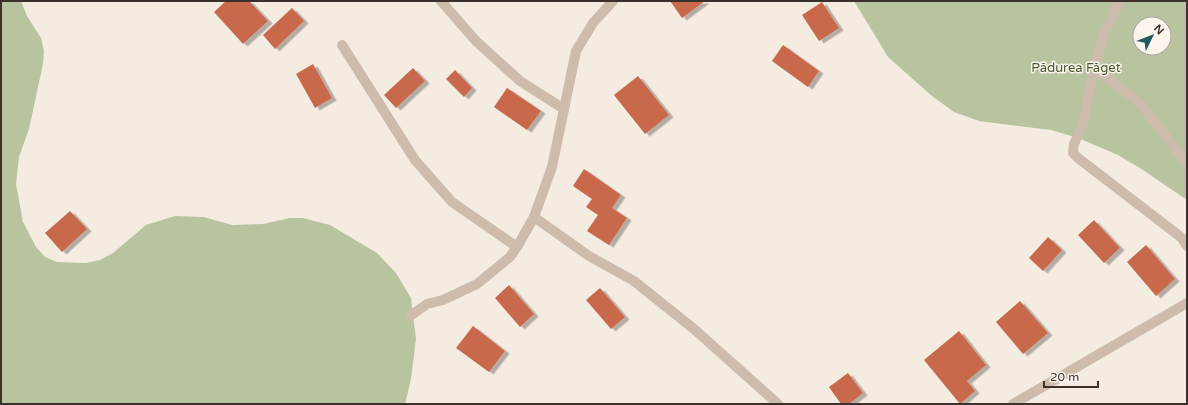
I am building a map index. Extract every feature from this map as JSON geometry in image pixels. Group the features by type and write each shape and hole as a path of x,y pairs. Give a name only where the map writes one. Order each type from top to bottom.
{"street":[{"path":"440,1 476,41 520,81 564,109"},
{"path":"410,316 428,304 443,300 477,284 510,258 534,216 552,166 576,51 593,23 613,1"},
{"path":"1120,1 1105,31 1094,67 1082,124 1074,144 1074,153 1182,238 1187,246"},
{"path":"342,45 415,160 452,202 517,247"},
{"path":"1094,67 1141,104 1187,164"},
{"path":"534,216 588,256 634,281 694,329 778,404"},
{"path":"1013,404 1187,303"}],"green space":[{"path":"1,1 21,1 27,16 41,38 44,51 43,64 29,129 19,157 16,184 23,222 36,247 45,257 57,262 86,263 100,260 113,253 146,225 175,216 204,217 232,225 263,224 290,218 303,218 330,225 377,253 396,273 411,298 416,339 411,379 405,404 1,404"},
{"name":"Pădurea Făget","path":"854,1 1187,1 1187,200 1118,155 1078,138 1051,130 979,121 954,112 932,96 888,57"}],"building":[{"path":"226,1 249,1 268,21 243,44 214,12"},
{"path":"670,1 705,1 682,18"},
{"path":"822,2 839,28 819,41 802,15"},
{"path":"292,8 304,21 275,49 263,35"},
{"path":"783,45 819,71 808,87 772,61"},
{"path":"313,64 332,98 315,108 296,74"},
{"path":"413,68 425,81 396,108 384,95"},
{"path":"455,70 472,88 464,97 446,79"},
{"path":"638,76 669,115 645,134 614,95"},
{"path":"507,88 541,111 527,130 494,107"},
{"path":"584,169 621,195 612,208 627,218 609,245 587,231 598,215 586,207 592,199 573,186"},
{"path":"70,211 87,229 62,252 45,233"},
{"path":"1094,220 1120,248 1104,263 1078,235"},
{"path":"1048,237 1062,250 1043,271 1029,258"},
{"path":"1146,245 1175,279 1156,296 1127,262"},
{"path":"509,285 534,314 520,327 495,298"},
{"path":"600,288 625,317 611,329 586,300"},
{"path":"1020,301 1048,333 1023,354 996,322"},
{"path":"473,326 505,351 489,372 456,348"},
{"path":"959,331 986,365 967,381 975,391 960,404 924,360"},
{"path":"848,373 863,393 849,404 841,404 829,387"}]}
